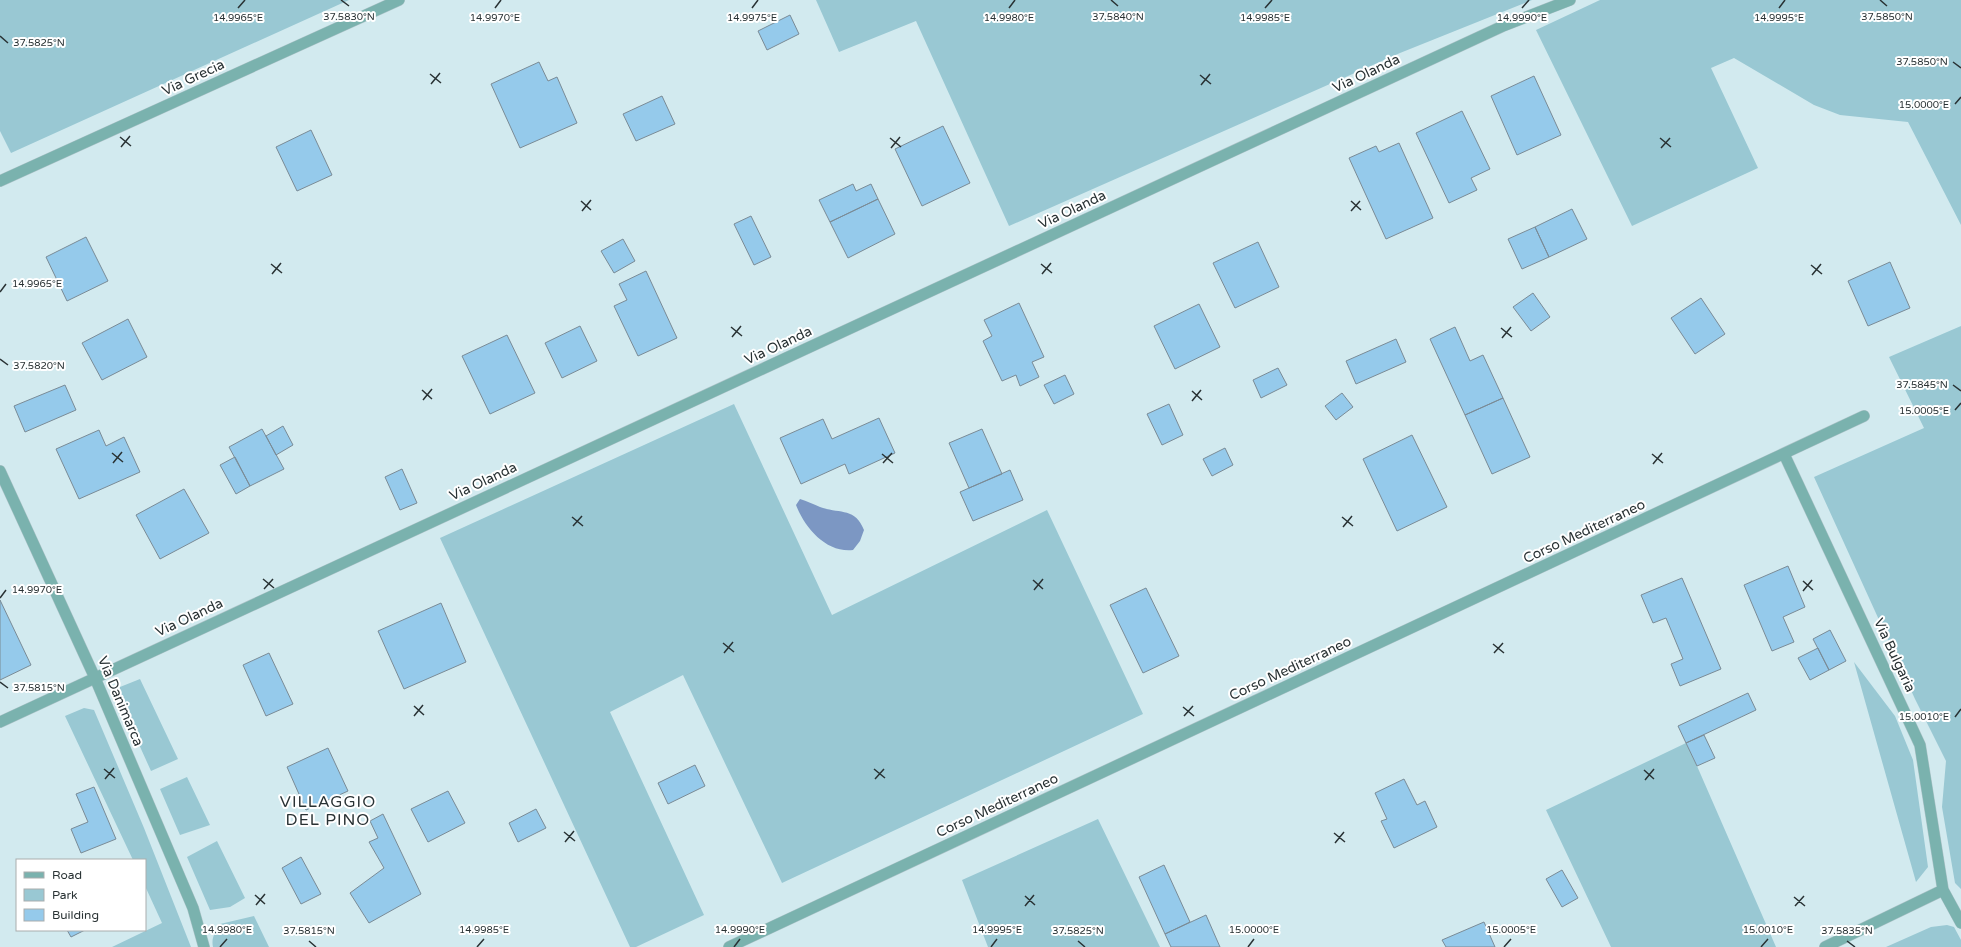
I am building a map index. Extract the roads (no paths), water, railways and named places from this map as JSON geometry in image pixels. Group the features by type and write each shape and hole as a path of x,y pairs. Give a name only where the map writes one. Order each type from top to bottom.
{"street":[{"name":"Via Grecia","path":"0,182 399,0"},
{"name":"Via Olanda","path":"0,722 1503,26 1570,0"},
{"name":"Corso Mediterraneo","path":"729,947 1864,416"},
{"name":"Via Bulgaria","path":"1784,454 1920,745 1943,890 1961,923"},
{"name":"Via Danimarca","path":"0,472 95,678 193,908 204,947"},
{"path":"1825,947 1943,890"}],"district":[{"name":"VILLAGGIO DEL PINO","path":"328,810"}]}
